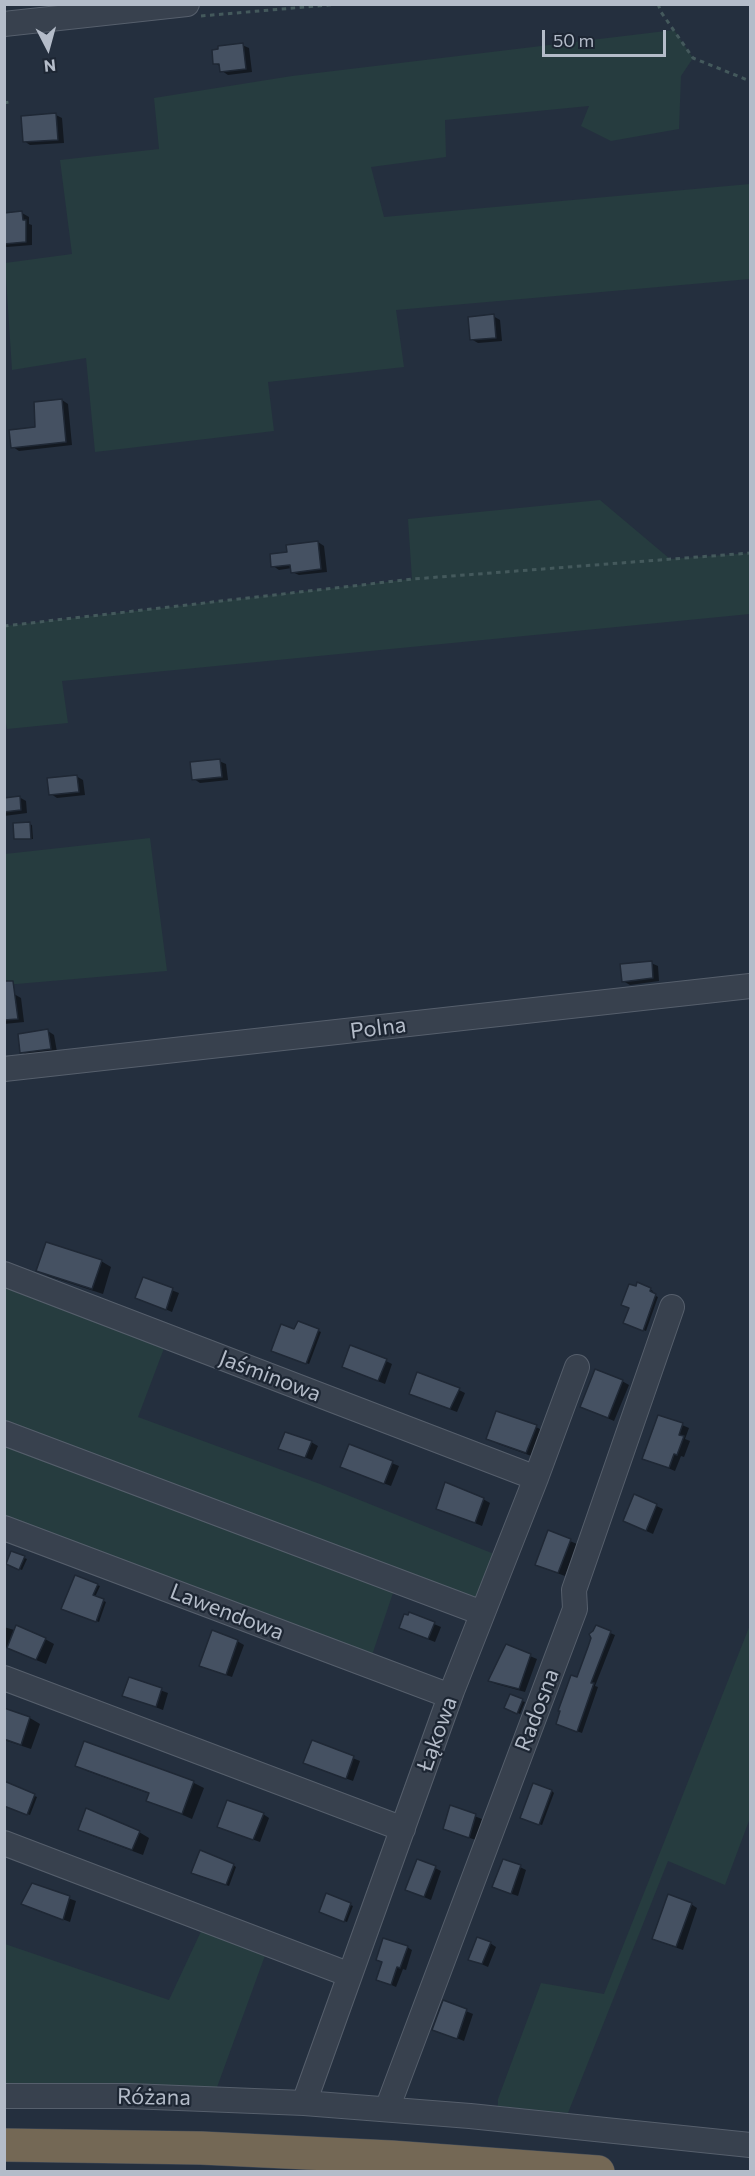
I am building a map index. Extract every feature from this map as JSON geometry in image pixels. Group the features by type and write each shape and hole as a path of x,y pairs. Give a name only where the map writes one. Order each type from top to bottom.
{"highway":[{"path":"4,2145 213,2148 391,2157 598,2172"}],"street":[{"path":"4,24 187,4"},
{"name":"Polna","path":"4,1069 750,986"},
{"name":"Jaśminowa","path":"4,1274 536,1478"},
{"name":"Radosna","path":"387,2109 575,1609 574,1590 672,1307"},
{"name":"Łąkowa","path":"304,2103 450,1696 577,1367"},
{"path":"4,1433 483,1613"},
{"name":"Lawendowa","path":"4,1528 450,1696"},
{"path":"4,1678 403,1829"},
{"path":"4,1843 350,1975"},
{"name":"Różana","path":"4,2096 139,2097 304,2103 470,2116 750,2145"}],"path":[{"path":"658,4 660,12 693,58 750,81"},
{"path":"4,626 412,579 750,553"}],"green space":[{"path":"674,30 693,58 681,76 679,129 611,141 581,126 589,106 445,120 446,157 371,167 384,217 750,184 750,279 396,310 404,367 268,382 274,431 95,452 86,358 12,370 5,263 72,254 60,160 159,149 154,98 292,76"},
{"path":"600,500 670,559 750,553 750,614 62,681 68,723 7,729 4,712 5,626 412,579 408,519"},
{"path":"150,838 167,971 5,985 5,854"},
{"path":"4,1282 166,1343 138,1417 320,1484 504,1558 477,1617 395,1587 370,1661 5,1528"},
{"path":"750,1625 750,1818 725,1885 668,1861 568,2113 498,2106 498,2099 541,1983 604,1994"},
{"path":"204,1925 267,1950 216,2090 5,2087 5,1944 169,2000"}],"building":[{"path":"243,43 246,69 220,72 219,64 213,64 212,50 218,49 218,46"},
{"path":"56,113 58,140 23,142 21,116"},
{"path":"22,211 23,220 26,220 26,242 4,244 4,213"},
{"path":"494,314 496,338 470,340 468,317"},
{"path":"62,399 66,442 11,448 9,430 35,427 34,402"},
{"path":"318,541 321,569 291,573 290,565 271,567 270,554 287,552 286,545"},
{"path":"220,759 222,777 192,780 190,762"},
{"path":"77,775 79,792 49,795 47,778"},
{"path":"20,796 21,810 4,812 4,798"},
{"path":"30,822 31,839 14,839 13,823"},
{"path":"652,961 653,978 622,982 620,964"},
{"path":"4,981 13,981 18,1019 4,1020"},
{"path":"48,1029 51,1049 20,1053 18,1034"},
{"path":"46,1242 102,1260 92,1289 36,1271"},
{"path":"143,1277 173,1288 166,1310 135,1298"},
{"path":"637,1282 651,1288 650,1291 656,1294 643,1331 623,1323 629,1308 621,1305 629,1284 636,1286"},
{"path":"298,1321 319,1329 306,1364 271,1351 281,1324 294,1329"},
{"path":"350,1345 387,1359 378,1381 342,1367"},
{"path":"595,1369 623,1380 608,1418 580,1407"},
{"path":"417,1372 460,1388 450,1409 409,1394"},
{"path":"496,1411 537,1425 526,1453 486,1439"},
{"path":"658,1415 683,1423 679,1435 684,1436 669,1468 642,1459"},
{"path":"285,1432 312,1441 305,1458 278,1449"},
{"path":"349,1444 393,1461 384,1484 340,1467"},
{"path":"445,1482 484,1498 475,1523 436,1509"},
{"path":"634,1494 657,1504 646,1531 623,1521"},
{"path":"548,1530 571,1539 558,1573 535,1565"},
{"path":"11,1551 25,1556 19,1570 6,1564"},
{"path":"75,1575 98,1584 93,1595 104,1599 96,1622 61,1609"},
{"path":"409,1612 435,1622 428,1639 399,1628 404,1614 408,1615"},
{"path":"16,1625 46,1638 36,1660 7,1648"},
{"path":"596,1625 611,1631 591,1683 594,1683 577,1732 556,1724 560,1711 558,1711 571,1675 577,1677 591,1638 589,1634"},
{"path":"212,1630 238,1640 226,1675 199,1666"},
{"path":"506,1644 531,1654 519,1689 488,1681"},
{"path":"129,1677 162,1688 156,1707 122,1696"},
{"path":"510,1694 523,1699 517,1714 504,1708"},
{"path":"4,1708 30,1717 21,1745 4,1739"},
{"path":"312,1740 354,1756 346,1779 303,1763"},
{"path":"84,1741 194,1781 182,1814 146,1801 149,1793 75,1766"},
{"path":"4,1781 35,1794 27,1815 4,1806"},
{"path":"533,1783 552,1790 539,1825 520,1818"},
{"path":"227,1800 264,1813 253,1840 217,1827"},
{"path":"450,1805 476,1814 469,1838 443,1829"},
{"path":"86,1808 140,1831 132,1850 78,1830"},
{"path":"200,1850 234,1864 226,1885 191,1873"},
{"path":"417,1859 436,1866 424,1897 405,1890"},
{"path":"503,1859 521,1865 511,1894 492,1887"},
{"path":"32,1883 70,1896 63,1920 21,1904"},
{"path":"326,1893 351,1903 344,1922 319,1912"},
{"path":"668,1894 692,1903 676,1947 652,1939"},
{"path":"477,1937 491,1942 482,1964 468,1960"},
{"path":"383,1938 408,1946 391,1985 376,1980 382,1962 376,1960"},
{"path":"443,2000 467,2009 457,2039 432,2030"}]}
